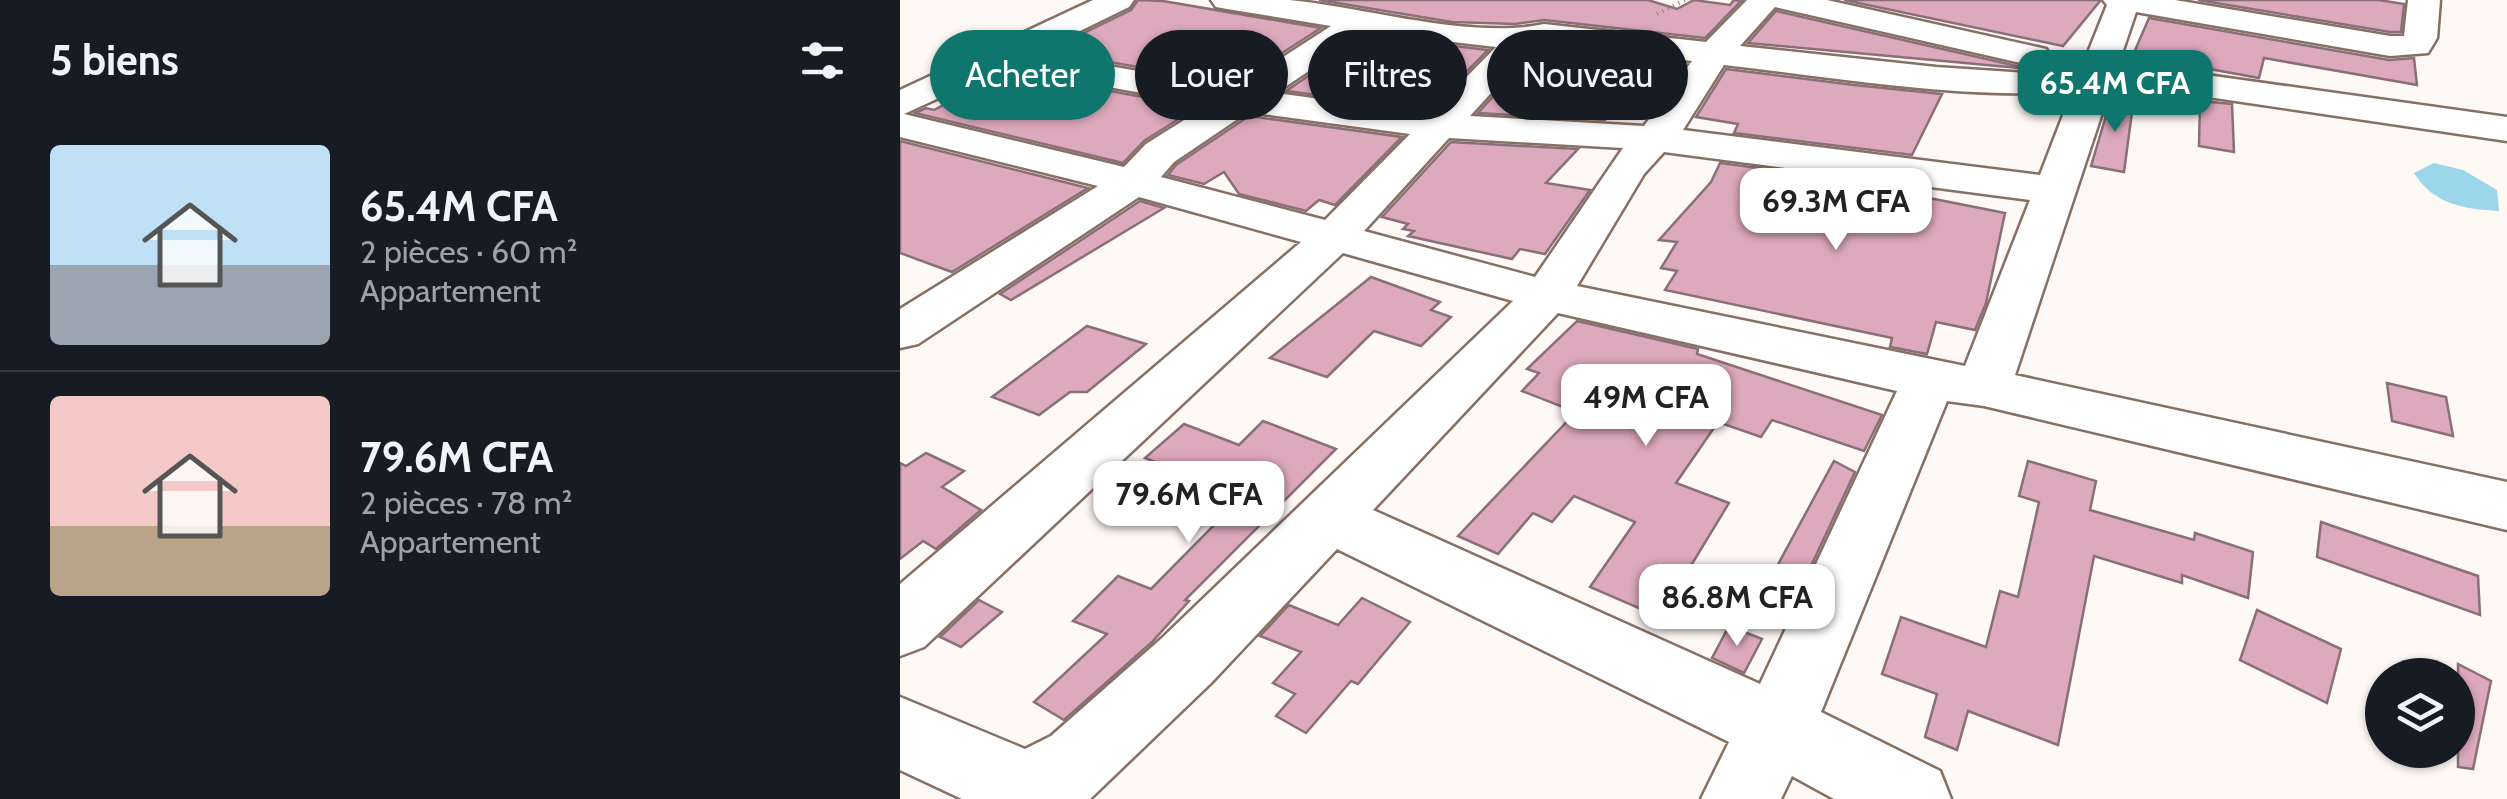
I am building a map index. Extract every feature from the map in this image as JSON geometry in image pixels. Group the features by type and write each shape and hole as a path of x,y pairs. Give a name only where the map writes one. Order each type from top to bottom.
{"street":[{"path":"1056,30 1118,0"},
{"path":"1239,0 1360,22 1487,35"},
{"path":"900,732 1024,788 1046,783 1078,762 1331,518 1547,295 1627,168 1651,138 1672,120 1715,52 1764,0"},
{"path":"1784,0 2096,74 2507,129"},
{"path":"1740,799 2054,190 2122,0 2390,46 2416,46 2424,0"},
{"path":"1288,70 1360,22"},
{"path":"1688,49 1936,78 2027,84 2096,74"},
{"path":"900,626 1335,236 1487,74"},
{"path":"900,104 930,90"},
{"path":"1288,106 1436,126 1651,138 2054,190"},
{"path":"900,332 1133,182 1160,154 1212,120"},
{"path":"900,125 1133,182 1547,295 2507,506"},
{"path":"1331,518 1777,728 1912,799"}],"water":[{"path":"2434,163 2463,170 2497,190 2499,211 2462,207 2440,199 2414,173"}],"building":[{"path":"1138,0 1163,1 1321,28 1308,30 1308,36 1288,49 1288,30 1135,30 1135,67 1115,63 1115,30 1090,30 1131,10"},
{"path":"1319,0 1648,0 1677,9 1694,0 1730,5 1734,0 1741,1 1705,38 1688,36 1688,30 1633,30 1544,20 1515,24 1452,22"},
{"path":"1844,0 2099,0 2100,1 2063,46"},
{"path":"2198,0 2379,0 2404,4 2401,32 2390,32"},
{"path":"1776,11 2030,69 1748,43"},
{"path":"2149,18 2389,60 2414,58 2417,85 2264,58 2259,78 2133,55"},
{"path":"1467,48 1487,51 1467,71"},
{"path":"1726,69 1942,94 1912,155 1734,133 1738,124 1696,117"},
{"path":"1308,76 1308,94 1288,90"},
{"path":"1115,92 1135,96 1135,120 1177,120 1144,141 1123,163 944,120 1115,120"},
{"path":"2112,96 2134,97 2124,172 2091,166"},
{"path":"2200,101 2232,104 2234,152 2199,146"},
{"path":"930,109 930,117 915,113"},
{"path":"1243,120 1278,120 1402,137 1335,205 1319,200 1306,211 1239,194 1224,172 1204,184 1168,175 1176,165"},
{"path":"900,141 1088,188 952,272 900,253"},
{"path":"1451,142 1578,149 1546,183 1590,190 1545,254 1520,249 1512,259 1408,236 1414,231 1403,229 1408,224 1382,217"},
{"path":"1720,163 1896,186 1894,191 2005,213 1986,303 1975,330 1936,322 1927,354 1890,347 1892,338 1665,290 1677,271 1661,268 1677,242 1659,240 1711,182"},
{"path":"1140,201 1164,208 1011,300 1000,294"},
{"path":"1371,277 1440,302 1431,310 1451,317 1421,346 1374,331 1327,377 1270,358"},
{"path":"1577,321 1698,349 1697,354 1882,415 1864,451 1772,420 1761,437 1718,422 1676,483 1729,503 1681,582 1686,584 1664,619 1590,587 1635,522 1574,496 1552,522 1533,513 1498,554 1458,536 1576,412 1522,391 1539,373 1527,369"},
{"path":"1087,326 1146,344 1087,392 1070,392 1039,415 992,397"},
{"path":"2387,383 2446,397 2453,436 2392,421"},
{"path":"1263,421 1336,449 1185,600 1189,601 1152,642 1064,720 1034,702 1107,634 1073,621 1118,576 1151,589 1229,510 1213,503 1226,490 1145,458 1184,424 1239,445"},
{"path":"926,453 964,471 942,487 981,510 936,549 923,541 900,559 900,463 906,466"},
{"path":"1834,461 1855,472 1804,581 1775,570"},
{"path":"2028,461 2096,481 2090,510 2194,540 2195,533 2253,552 2248,598 2182,575 2182,583 2094,556 2058,745 1968,711 1957,750 1925,737 1937,694 1882,674 1901,617 1986,647 2000,591 2018,597 2039,502 2019,496"},
{"path":"2321,522 2478,576 2480,615 2317,557"},
{"path":"1362,598 1410,622 1358,684 1351,681 1306,733 1276,716 1295,694 1273,683 1301,652 1260,636 1289,605 1338,625"},
{"path":"979,600 1002,612 961,647 940,637"},
{"path":"2257,610 2341,649 2327,703 2240,660"},
{"path":"1729,626 1762,639 1744,673 1712,658"},
{"path":"2475,673 2491,681 2475,759"}]}
